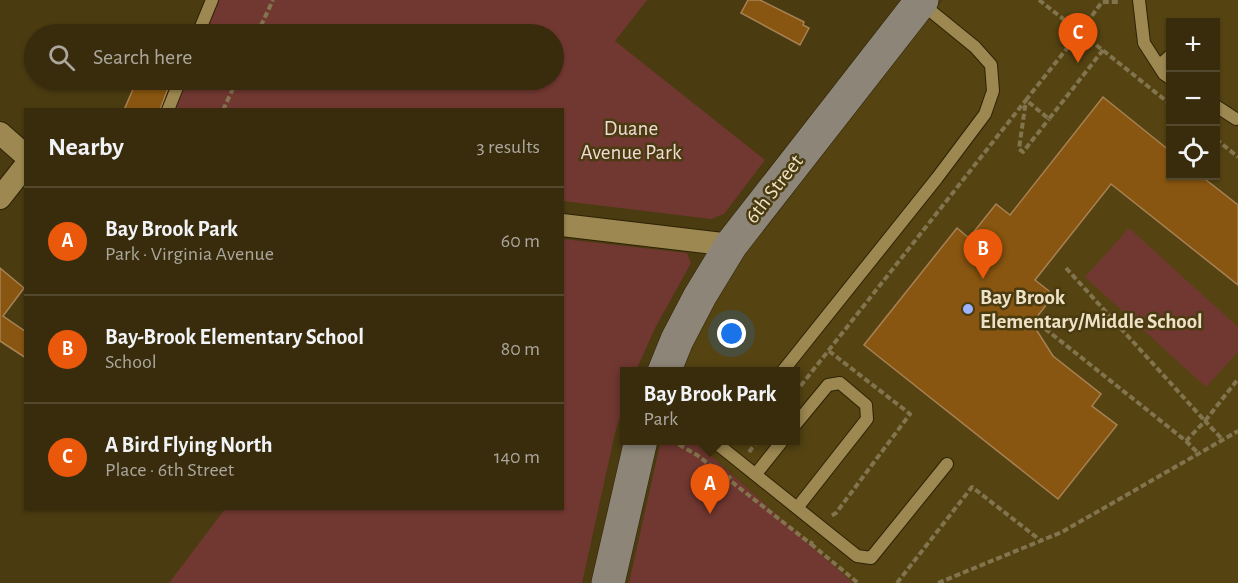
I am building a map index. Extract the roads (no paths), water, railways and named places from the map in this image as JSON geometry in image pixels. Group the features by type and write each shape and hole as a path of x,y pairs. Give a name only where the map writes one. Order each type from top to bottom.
{"street":[{"name":"6th Street","path":"564,225 731,245 921,2"},
{"path":"0,133 24,154"},
{"path":"0,198 24,168"},
{"path":"666,367 700,296 731,245"},
{"path":"608,583 640,445"}],"lane":[{"path":"202,24 212,0"},
{"path":"1139,0 1143,43 1166,75"},
{"path":"786,367 937,178 985,114 993,91 991,65 975,47 921,2"},
{"path":"1159,66 1166,60"},
{"path":"169,108 176,90"},
{"path":"1220,109 1236,119"},
{"path":"797,508 867,419 866,405 840,383 828,385 800,419"},
{"path":"725,445 756,474 857,556 871,558 947,464"},
{"path":"756,474 780,445"}],"place":[{"name":"A Bird Flying North","path":"1078,63"},
{"name":"Bay-Brook Elementary School","path":"983,279"},
{"name":"Bay Brook Elementary/Middle School","path":"968,309"},
{"name":"Bay Brook Park","path":"710,514"}],"park label":[{"name":"Duane Avenue Park","path":"631,140"}]}
